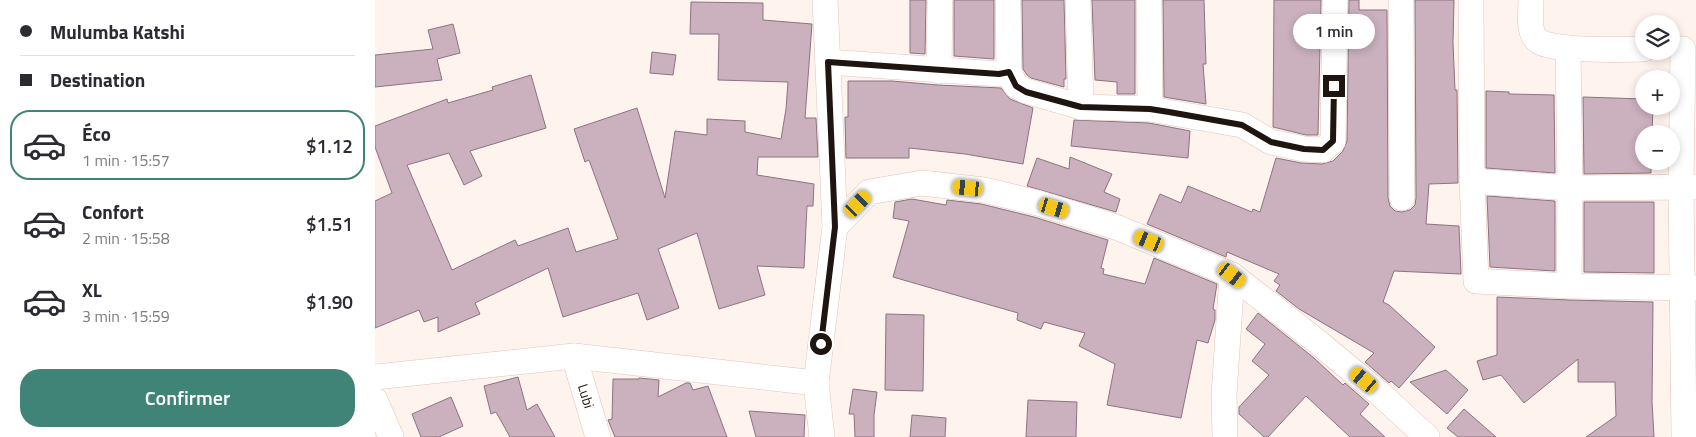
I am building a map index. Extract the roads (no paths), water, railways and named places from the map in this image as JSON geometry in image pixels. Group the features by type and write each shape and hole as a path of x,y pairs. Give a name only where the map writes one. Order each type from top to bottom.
{"street":[{"path":"822,437 816,383 835,227 825,0"},
{"path":"939,71 940,0"},
{"path":"1008,0 1009,72 1016,86 1026,92 1081,107 1150,109 1242,125 1271,142 1304,149 1323,150 1333,141 1335,0"},
{"path":"1078,0 1081,107"},
{"path":"1149,0 1150,109"},
{"path":"1401,0 1402,198"},
{"path":"1471,0 1472,181 1476,281 1569,286 1690,288"},
{"path":"1531,0 1531,32 1536,40 1567,48 1635,49"},
{"path":"1567,48 1570,188 1569,286"},
{"path":"1683,49 1689,187 1690,288 1690,391 1684,437"},
{"path":"828,62 939,71 999,74 1009,72"},
{"path":"1472,181 1570,188 1689,187"},
{"path":"835,227 869,192 922,183 983,190 1038,203 1116,227 1232,275 1319,343 1379,393 1427,437"},
{"path":"1225,437 1224,386 1232,275"},
{"path":"375,377 574,356 816,383"},
{"name":"Lubi","path":"574,356 598,437"},
{"path":"375,400 391,437"}]}
